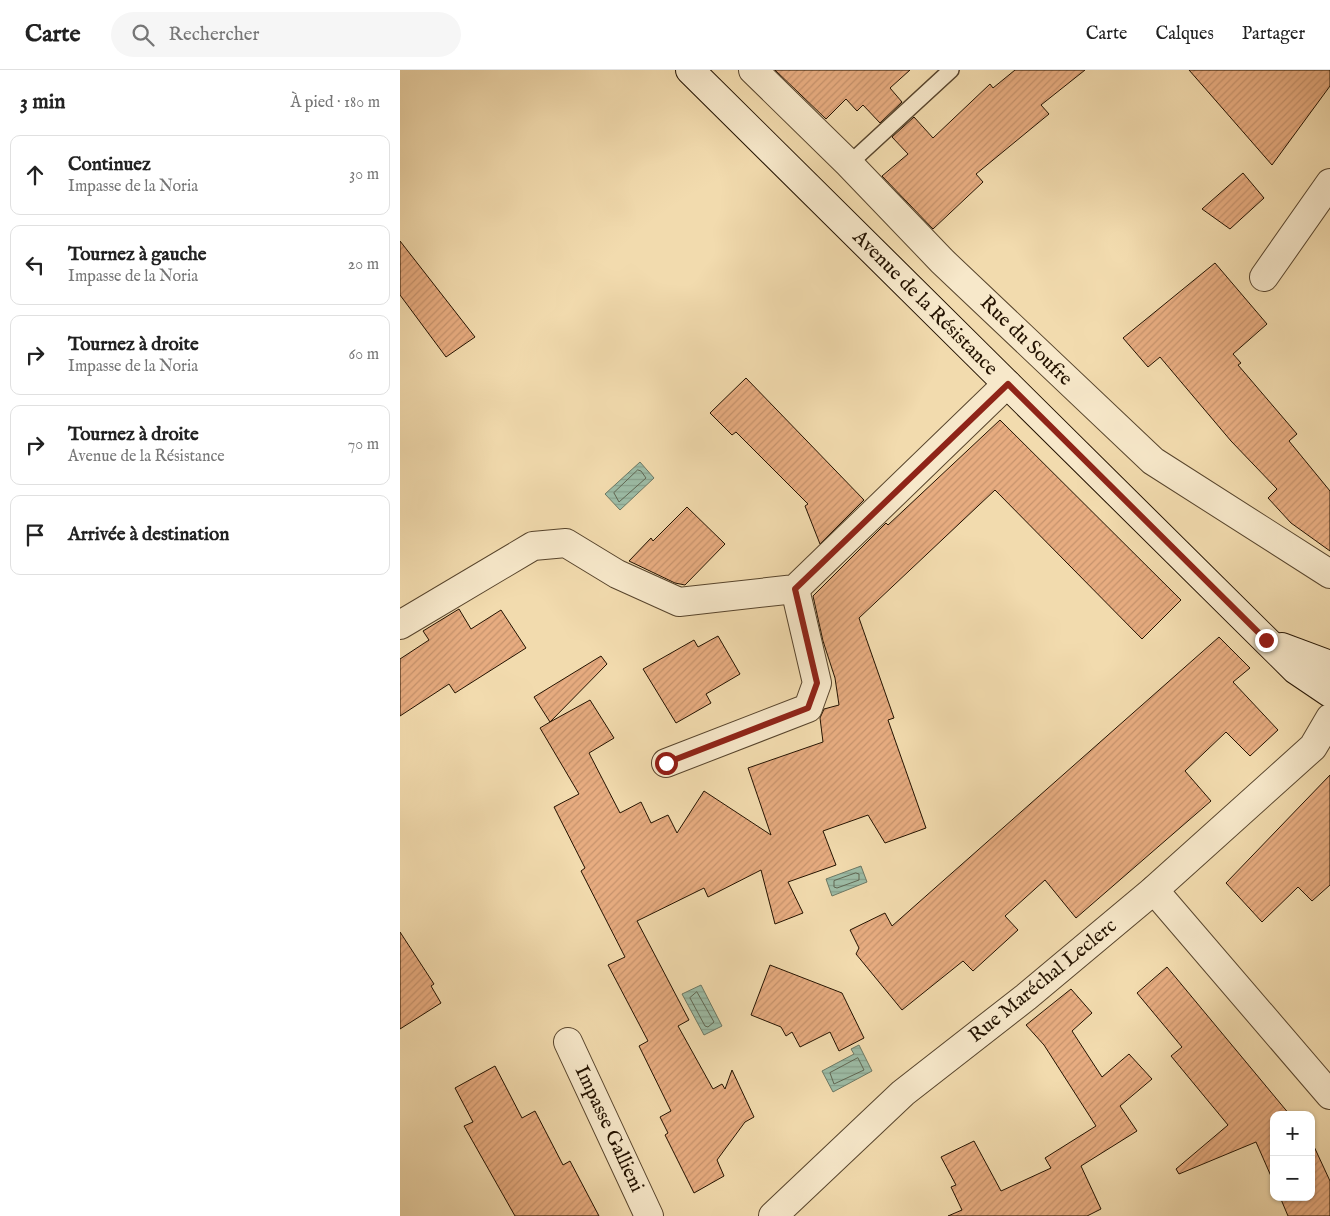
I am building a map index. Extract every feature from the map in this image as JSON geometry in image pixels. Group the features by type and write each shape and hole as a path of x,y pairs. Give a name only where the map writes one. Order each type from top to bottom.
{"street":[{"name":"Avenue de la Résistance","path":"690,70 1296,670 1330,693"},
{"name":"Rue du Soufre","path":"753,70 849,164 942,261 1153,461 1330,574"},
{"path":"1264,277 1330,183"},
{"path":"400,625 533,546 566,543 617,574 678,602 795,589 1008,384"},
{"path":"666,763 808,708 817,683 795,589"},
{"name":"Avenue de la Résistance","path":"1266,640 1330,665"},
{"name":"Rue Maréchal Leclerc","path":"773,1216 903,1093 1026,997 1154,890 1321,744 1330,718"},
{"path":"1154,890 1330,1095"},
{"name":"Impasse Gallieni","path":"568,1042 649,1216"}],"lane":[{"path":"849,164 951,70"}],"water":[{"path":"640,462 654,478 620,510 605,494"},
{"path":"861,866 867,882 832,896 826,879"},
{"path":"701,985 722,1026 704,1035 682,994"},
{"path":"859,1045 872,1071 833,1092 822,1071 854,1054 851,1049"}],"building":[{"path":"775,70 910,70 890,88 902,102 880,123 863,105 857,111 846,99 826,119"},
{"path":"1015,70 1085,70 1041,105 1049,114 976,174 983,182 933,229 882,176 908,154 892,137 914,117 933,138 990,84 993,88"},
{"path":"1189,70 1330,70 1330,86 1272,165"},
{"path":"1243,173 1264,198 1230,229 1202,209"},
{"path":"400,241 475,337 446,357 400,295"},
{"path":"1215,263 1267,324 1233,354 1241,363 1238,365 1297,434 1289,441 1330,491 1330,551 1291,523 1268,498 1277,489 1231,441 1160,357 1148,367 1123,338"},
{"path":"746,378 864,500 820,544 805,506 808,504 736,432 732,435 710,413"},
{"path":"1000,420 1181,600 1142,639 995,490 859,618 894,718 888,720 926,828 885,843 868,815 823,831 836,865 788,882 803,913 775,924 761,870 708,897 704,888 637,921 689,1020 678,1026 713,1089 722,1084 725,1089 732,1070 754,1117 745,1122 717,1160 724,1176 694,1193 665,1135 668,1133 660,1117 671,1111 639,1046 648,1041 608,965 625,957 581,871 585,868 554,807 579,794 540,728 590,700 614,738 589,753 620,813 641,802 651,823 668,815 677,833 704,791 771,835 748,768 823,742 820,718 824,709 839,705 835,678 823,641 813,596 886,523 888,525"},
{"path":"687,507 725,544 685,585 675,583 629,561 651,538 653,541"},
{"path":"459,609 471,629 501,610 526,648 455,693 449,684 400,716 400,659 429,640 423,631"},
{"path":"718,636 740,674 706,694 711,703 676,723 643,669 694,640 698,647"},
{"path":"1219,637 1250,668 1233,682 1278,730 1250,756 1226,732 1185,771 1211,801 1076,918 1045,880 1005,916 1018,930 973,971 963,961 902,1010 856,954 859,948 850,930 885,913 892,926"},
{"path":"601,656 607,664 550,722 534,697"},
{"path":"1330,775 1330,885 1312,901 1298,887 1262,922 1226,883"},
{"path":"400,932 434,984 431,986 441,1003 400,1029"},
{"path":"770,965 842,993 864,1038 839,1051 830,1032 800,1047 792,1032 786,1036 781,1027 751,1015"},
{"path":"1167,967 1287,1111 1270,1111 1270,1174 1256,1142 1179,1174 1176,1169 1228,1125 1171,1056 1182,1047 1137,993"},
{"path":"1071,989 1092,1013 1072,1031 1102,1077 1129,1054 1152,1079 1120,1106 1137,1131 1081,1166 1101,1209 1087,1216 948,1216 962,1210 951,1187 956,1185 941,1157 974,1141 1001,1191 1051,1168 1045,1158 1096,1126 1044,1045 1026,1025"},
{"path":"495,1066 522,1118 535,1111 563,1165 570,1161 599,1216 515,1216 464,1126 473,1122 455,1088"},
{"path":"1315,1149 1330,1181 1330,1216 1288,1216 1282,1201 1315,1201"}],"route":[{"path":"666,763 808,708 817,683 795,589 1008,384 1266,640"}]}
